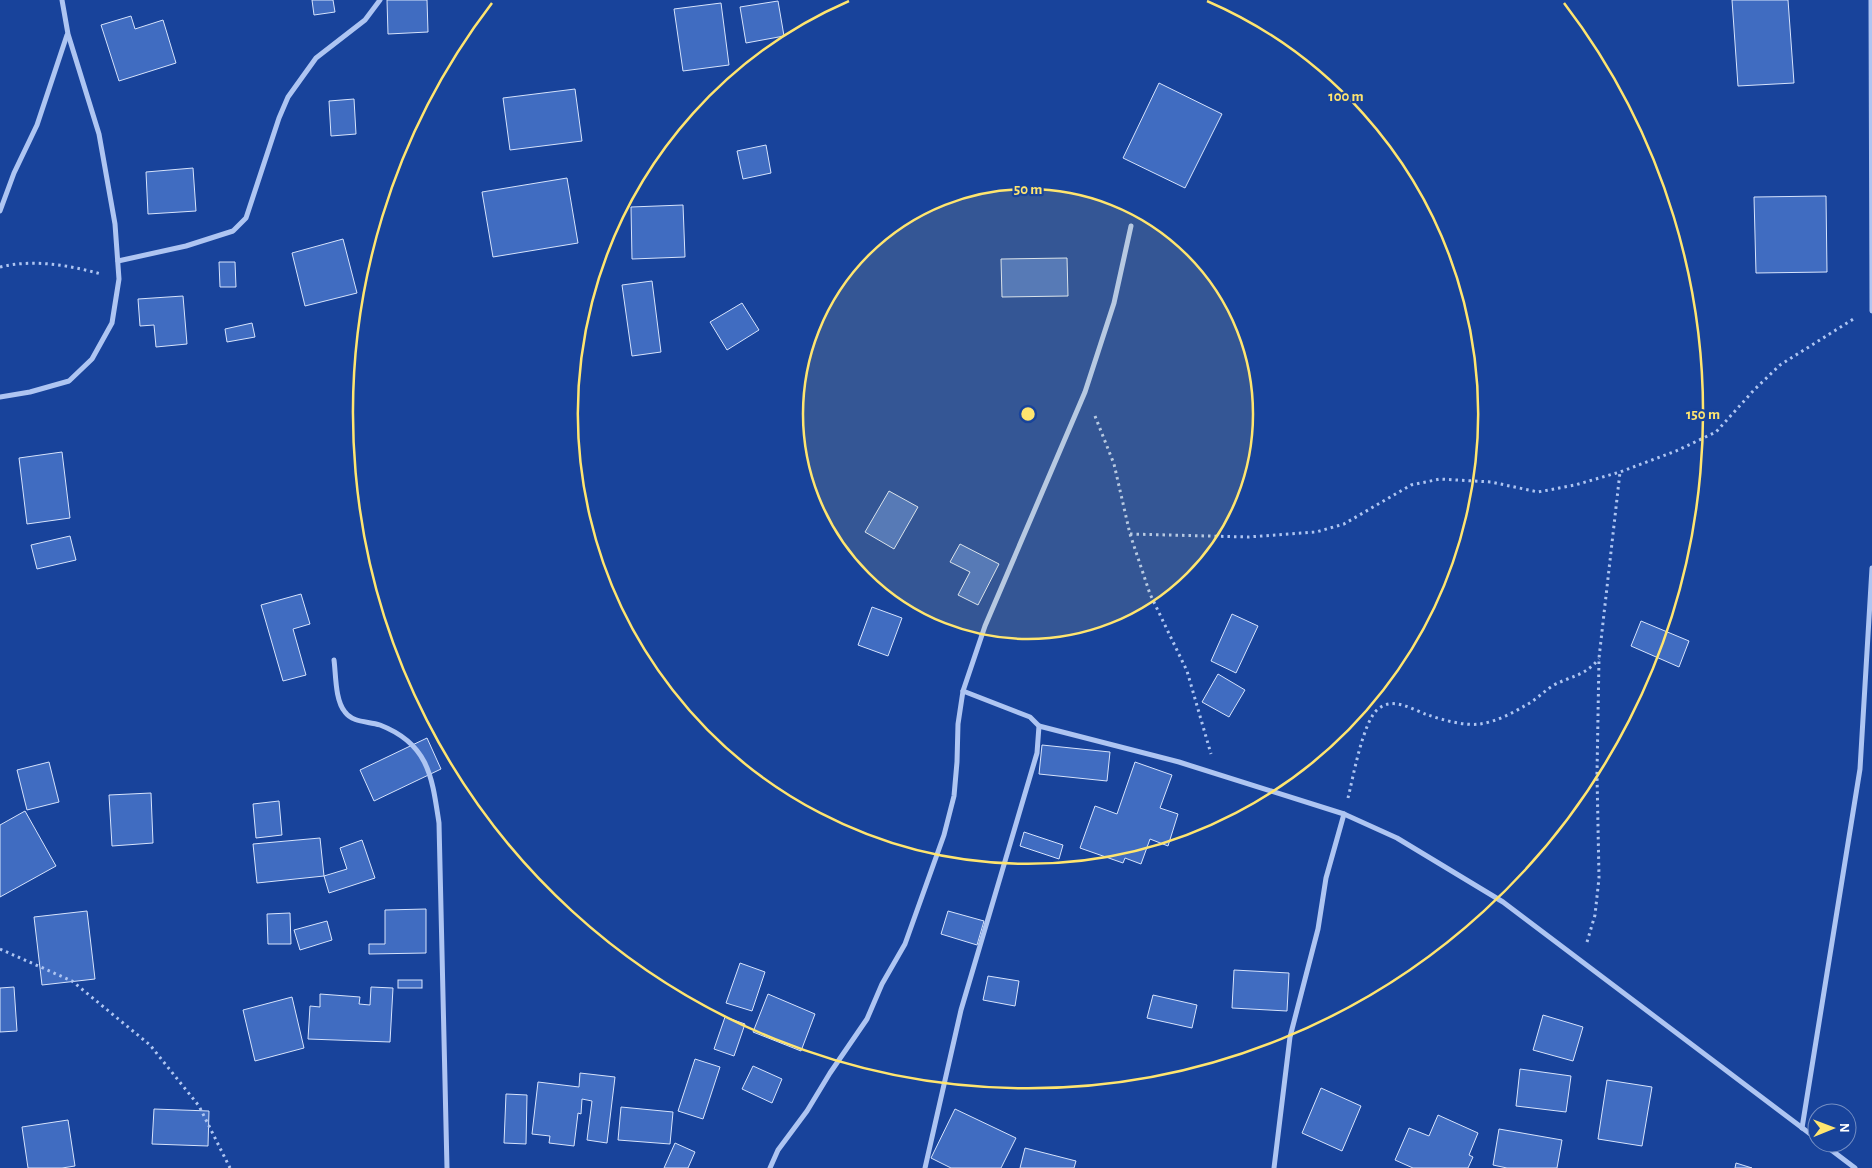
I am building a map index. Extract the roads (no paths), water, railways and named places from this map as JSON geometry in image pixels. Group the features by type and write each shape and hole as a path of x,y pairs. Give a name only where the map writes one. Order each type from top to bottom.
{"street":[{"path":"0,397 30,392 69,381 92,359 112,323 119,279 115,224 99,134 68,34 62,0"},
{"path":"118,261 186,246 233,232 246,218 279,118 288,97 316,58 365,20 380,0"},
{"path":"1871,0 1872,311"},
{"path":"0,211 14,173 37,125 68,34"},
{"path":"770,1168 778,1150 807,1111 830,1072 867,1019 882,984 905,944 944,835 954,796 958,724 963,692 985,626 1085,392 1114,303 1131,226"},
{"path":"1802,1128 1860,769 1872,568"},
{"path":"334,660 343,711 350,718 380,725 408,740 422,755 433,785 439,823 447,1168"},
{"path":"963,692 1030,717 1039,726 1179,762 1344,814 1396,838 1503,902 1807,1132"},
{"path":"925,1168 961,1010 1037,753 1039,726"},
{"path":"1274,1168 1290,1037 1318,929 1326,878 1344,814"},
{"path":"1835,1153 1855,1168"}]}
